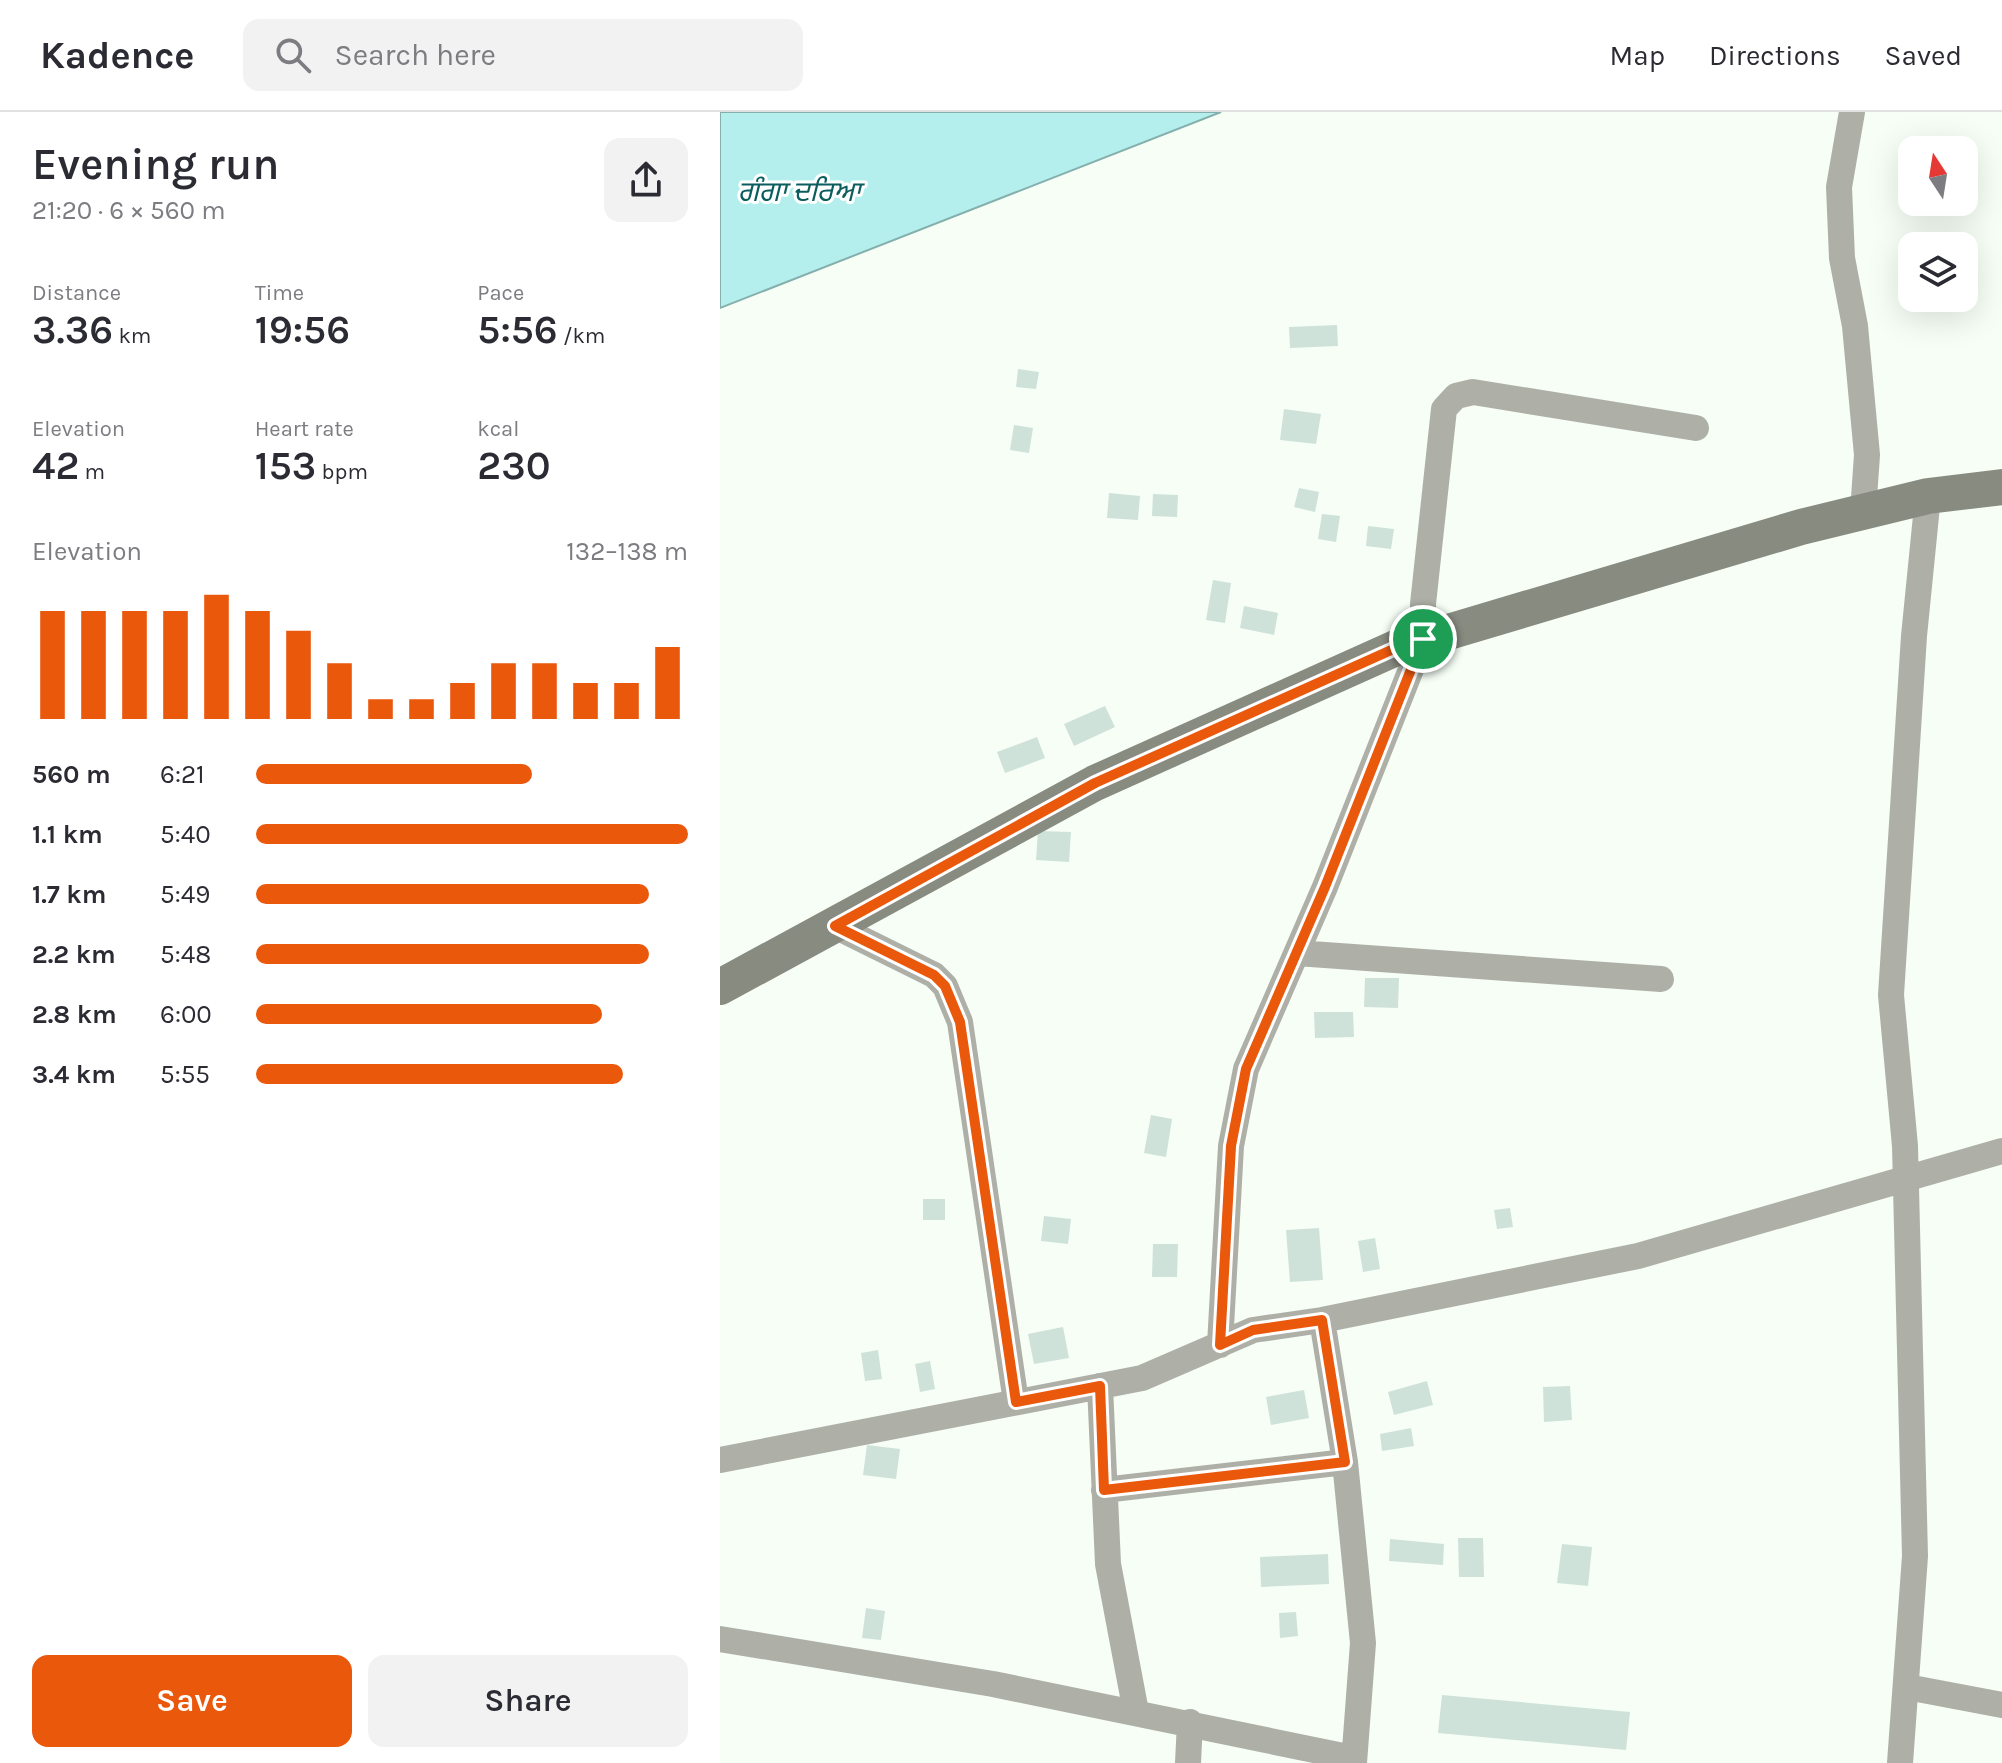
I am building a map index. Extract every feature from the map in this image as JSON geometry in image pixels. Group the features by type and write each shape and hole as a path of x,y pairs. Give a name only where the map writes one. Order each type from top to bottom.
{"street":[{"path":"1852,112 1839,187 1842,258 1855,326 1867,455 1863,512"},
{"path":"1220,1345 1231,1146 1246,1069 1297,953 1423,639 1423,604 1444,409 1456,396 1473,392 1696,428"},
{"path":"720,987 1095,783 1398,647 1863,512 1928,496 2002,487"},
{"path":"1900,1763 1915,1556 1906,1179 1891,995 1914,636 1928,496"},
{"path":"835,926 934,975 945,986 960,1022 1016,1402"},
{"path":"1297,953 1661,979"},
{"path":"720,1460 1142,1378 1253,1330 1322,1320 1638,1256 2002,1151"},
{"path":"720,1639 993,1684 1190,1722 1353,1760 1363,1643 1345,1462 1322,1320"},
{"path":"1100,1386 1108,1564 1136,1712"},
{"path":"1104,1490 1345,1462"},
{"path":"1907,1687 2002,1705"},
{"path":"1188,1763 1190,1722"}],"water":[{"name":"ਗੰਗਾ ਦਰਿਆ","path":"720,112 1221,112 720,308"}],"building":[{"path":"1337,325 1338,346 1290,348 1289,327"},
{"path":"1018,369 1039,372 1036,389 1016,387"},
{"path":"1284,409 1321,414 1316,444 1280,440"},
{"path":"1014,425 1033,428 1029,453 1010,450"},
{"path":"1299,488 1319,492 1315,512 1294,507"},
{"path":"1109,493 1140,496 1138,520 1107,518"},
{"path":"1153,494 1178,495 1177,517 1152,516"},
{"path":"1322,514 1340,516 1336,542 1318,539"},
{"path":"1368,526 1394,529 1391,549 1366,546"},
{"path":"1213,580 1231,583 1225,623 1206,620"},
{"path":"1244,606 1278,613 1274,635 1240,628"},
{"path":"1105,706 1115,727 1074,746 1064,724"},
{"path":"1037,737 1045,758 1005,773 997,752"},
{"path":"1038,831 1071,832 1069,862 1036,860"},
{"path":"1365,978 1399,978 1398,1008 1364,1007"},
{"path":"1314,1012 1353,1012 1354,1037 1315,1038"},
{"path":"1151,1115 1172,1119 1166,1157 1144,1153"},
{"path":"923,1199 945,1199 945,1220 923,1220"},
{"path":"1510,1208 1513,1227 1497,1229 1494,1210"},
{"path":"1044,1216 1071,1219 1068,1244 1041,1241"},
{"path":"1319,1228 1323,1280 1290,1282 1286,1230"},
{"path":"1375,1238 1380,1269 1363,1272 1358,1241"},
{"path":"1153,1244 1178,1244 1177,1277 1152,1277"},
{"path":"1063,1327 1069,1358 1034,1364 1028,1334"},
{"path":"878,1350 882,1379 865,1381 861,1353"},
{"path":"930,1361 935,1389 920,1392 915,1364"},
{"path":"1427,1381 1433,1405 1394,1415 1388,1392"},
{"path":"1570,1386 1572,1420 1544,1422 1543,1387"},
{"path":"1304,1390 1309,1418 1271,1425 1266,1397"},
{"path":"1411,1428 1414,1446 1382,1451 1380,1434"},
{"path":"867,1445 900,1449 896,1479 863,1475"},
{"path":"1458,1538 1483,1538 1484,1577 1459,1577"},
{"path":"1390,1539 1444,1544 1443,1565 1389,1561"},
{"path":"1562,1544 1592,1547 1588,1586 1557,1583"},
{"path":"1328,1554 1329,1584 1261,1587 1260,1557"},
{"path":"866,1608 885,1611 881,1640 862,1638"},
{"path":"1296,1612 1298,1636 1280,1638 1279,1613"},
{"path":"1442,1695 1630,1712 1626,1750 1438,1733"}],"route":[{"path":"1423,639 1325,887 1246,1069 1231,1146 1220,1345 1253,1330 1322,1320 1345,1462 1104,1490 1100,1386 1016,1402 960,1022 945,986 924,968 835,926 1095,783 1398,647 1423,639"}]}
